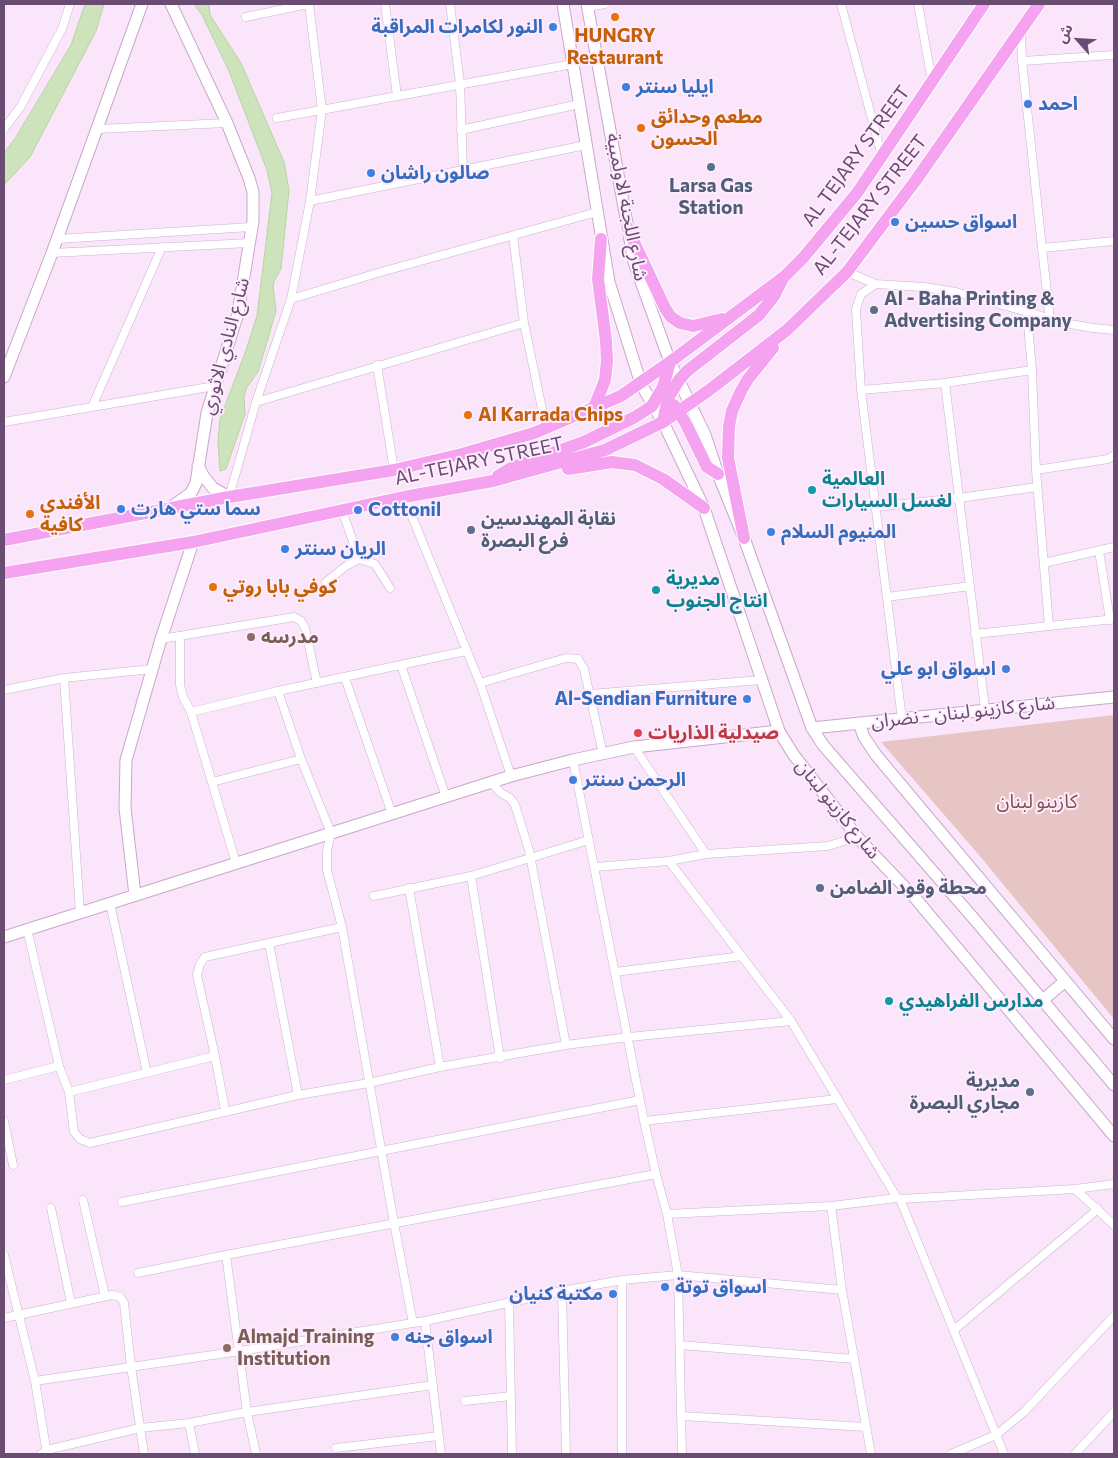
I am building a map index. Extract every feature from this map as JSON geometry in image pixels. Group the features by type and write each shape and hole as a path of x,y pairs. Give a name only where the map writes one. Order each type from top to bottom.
{"main road":[{"name":"AL TEJARY STREET","path":"641,384 785,276 819,240 839,216 882,156 984,4"},
{"name":"AL-TEJARY STREET","path":"4,573 193,542 404,497 524,474 604,450 663,422 787,330 847,272 916,180 1039,4"},
{"path":"627,227 665,308 672,317 680,323 693,326 730,317"},
{"path":"593,410 605,380 607,361 598,279 602,239"},
{"path":"493,481 513,467 584,442 620,426 652,406 687,372 759,315 774,296 785,276"},
{"path":"744,538 728,454 730,418 736,400 748,379 787,330"},
{"path":"663,422 664,396 670,362"},
{"name":"AL-TEJARY STREET","path":"4,540 229,496 394,470 470,452 520,438 593,410 622,396 641,384"},
{"path":"641,384 664,396 680,411 707,467 718,474"},
{"path":"524,474 545,473 612,462 627,463 643,468 663,479 704,508"}],"street":[{"path":"4,129 21,106 62,29 70,4"},
{"path":"4,377 52,253 142,4"},
{"name":"شارع النادي الاثوري","path":"168,509 191,493 196,483 207,413 238,313 252,227 253,192 226,123 171,4"},
{"path":"198,466 213,488 229,496 256,402 291,299 310,201 322,110 309,4 246,16"},
{"path":"385,4 397,96"},
{"path":"450,4 460,84 463,170"},
{"name":"شارع اللجنة الاولمبية","path":"563,4 609,282 641,384 652,406"},
{"path":"587,6 605,4"},
{"path":"841,4 882,156"},
{"path":"918,4 932,81"},
{"name":"شارع اللجنة الاولمبية","path":"587,6 634,262 670,362 691,403"},
{"path":"1021,29 1022,61 1050,319"},
{"path":"1022,61 1114,55"},
{"path":"277,118 573,64"},
{"path":"461,130 579,104"},
{"path":"97,129 226,123"},
{"path":"310,201 586,145"},
{"path":"291,299 597,212"},
{"path":"57,239 252,227"},
{"path":"512,236 524,323 546,428"},
{"path":"1042,248 1114,241"},
{"path":"52,253 250,243"},
{"path":"92,407 162,247"},
{"path":"847,272 876,284 924,287 956,292 1050,319 1093,328 1114,330 1114,336"},
{"path":"876,284 861,294 856,309 860,390 902,718"},
{"path":"1027,313 1032,370 1037,487 1049,626"},
{"path":"256,402 524,323"},
{"path":"377,365 394,470"},
{"path":"860,390 945,383 1032,370"},
{"path":"945,383 984,709"},
{"path":"4,422 215,386"},
{"name":"شارع كازينو لبنان","path":"691,403 744,538 812,728 823,746 1114,1085"},
{"name":"شارع كازينو لبنان","path":"652,406 663,422 704,508 779,731 792,754 856,834 912,895 1114,1136"},
{"path":"1036,470 1108,459 1114,455"},
{"path":"876,507 1037,487"},
{"path":"404,497 480,683 511,776"},
{"path":"342,510 359,559"},
{"path":"135,895 125,808 126,760 161,639 193,542"},
{"path":"1044,563 1114,547"},
{"path":"976,634 1113,620 1099,551"},
{"path":"326,582 346,566 359,559 375,564 390,588"},
{"path":"887,597 970,586"},
{"path":"161,639 294,617 301,621 305,628 317,683"},
{"path":"180,636 180,685 183,697 191,712 236,863"},
{"path":"191,712 278,691 466,651"},
{"path":"480,683 566,658 578,659 584,669 603,754"},
{"path":"401,665 446,797"},
{"path":"4,690 64,678 152,669"},
{"path":"64,678 80,913"},
{"path":"345,678 392,814"},
{"path":"590,694 761,680"},
{"path":"278,691 301,760 330,833 326,870 342,926 413,1323"},
{"name":"شارع كازينو لبنان - نضران","path":"812,728 1114,696"},
{"path":"859,723 864,737 876,756 1114,1040"},
{"path":"4,937 511,776 573,760 634,748 779,731"},
{"path":"634,748 706,854"},
{"path":"212,782 301,760"},
{"path":"573,760 644,1121 667,1214 678,1274 682,1454"},
{"path":"491,782 501,793 510,798 515,805 531,858 566,1045"},
{"path":"595,867 669,861 706,854 828,846 844,842 856,834"},
{"path":"374,896 471,876 589,840"},
{"path":"669,861 791,1021 898,1199 1004,1454"},
{"path":"471,876 500,1058"},
{"path":"409,888 440,1068"},
{"path":"110,903 147,1074"},
{"path":"225,1110 216,1056 197,975 200,964 205,957 342,926"},
{"path":"27,930 59,1066 69,1092 74,1132 80,1139 90,1143 225,1110 566,1045 791,1021"},
{"path":"269,943 298,1095"},
{"path":"616,972 742,956"},
{"path":"1043,1000 1065,981"},
{"path":"69,1092 216,1056"},
{"path":"4,1080 59,1066"},
{"path":"644,1121 838,1099"},
{"path":"122,1202 640,1100"},
{"path":"4,1121 13,1165"},
{"path":"138,1273 656,1174"},
{"path":"667,1214 831,1206 898,1199 1075,1189 1114,1184"},
{"path":"1075,1189 1114,1224"},
{"path":"83,1200 105,1296"},
{"path":"831,1206 842,1290 872,1454"},
{"path":"51,1208 71,1303"},
{"path":"954,1330 1098,1209"},
{"path":"4,1255 35,1381 45,1453 140,1428 189,1423 247,1412 433,1385"},
{"path":"226,1255 247,1412 256,1454"},
{"path":"35,1381 413,1323 622,1280 678,1274 842,1290"},
{"path":"622,1280 622,1454"},
{"path":"562,1291 566,1454"},
{"path":"4,1318 112,1294 120,1297 124,1303 144,1454"},
{"path":"509,1303 512,1454"},
{"path":"951,1454 996,1435 1024,1412 1114,1316"},
{"path":"424,1321 441,1454"},
{"path":"680,1344 854,1359"},
{"path":"465,1401 511,1396"},
{"path":"1075,1454 1114,1412"},
{"path":"682,1416 866,1427"},
{"path":"189,1423 195,1454"},
{"path":"336,1448 439,1436"}],"green space":[{"name":"كازينو لبنان","path":"1114,715 1114,1019 979,855 881,742"}],"shaded area":[{"path":"85,4 104,4 96,31 30,157 4,185 4,153 16,137 71,45"},
{"path":"194,4 209,4 210,15 241,63 284,162 289,190 281,269 274,281 273,287 276,311 258,372 247,387 244,396 245,414 226,469 220,471 218,442 220,419 257,316 272,193 267,170 229,71 202,15"}],"place":[{"name":"HUNGRY Restaurant","path":"615,17"},
{"name":"النور لكامرات المراقبة","path":"553,27"},
{"name":"ايليا سنتر","path":"626,87"},
{"name":"احمد","path":"1028,104"},
{"name":"مطعم وحدائق الحسون","path":"641,128"},
{"name":"Larsa Gas Station","path":"711,167"},
{"name":"صالون راشان","path":"371,173"},
{"name":"اسواق حسين","path":"895,222"},
{"name":"Al - Baha Printing & Advertising Company","path":"874,310"},
{"name":"Al Karrada Chips","path":"468,415"},
{"name":"العالمية لغسل السيارات","path":"812,490"},
{"name":"سما ستي هارت","path":"121,509"},
{"name":"Cottonil","path":"358,510"},
{"name":"الأفندي كافيه","path":"30,514"},
{"name":"نقابة المهندسين فرع البصرة","path":"471,530"},
{"name":"المنيوم السلام","path":"771,532"},
{"name":"الريان سنتر","path":"285,549"},
{"name":"كوفي بابا روتي","path":"213,587"},
{"name":"مديرية انتاج الجنوب","path":"656,590"},
{"name":"مدرسه","path":"251,637"},
{"name":"اسواق ابو علي","path":"1006,669"},
{"name":"Al-Sendian Furniture","path":"747,699"},
{"name":"صيدلية الذاريات","path":"638,733"},
{"name":"الرحمن سنتر","path":"573,780"},
{"name":"محطة وقود الضامن","path":"820,888"},
{"name":"مدارس الفراهيدي","path":"889,1001"},
{"name":"مديرية مجاري البصرة","path":"1030,1092"},
{"name":"اسواق توتة","path":"665,1287"},
{"name":"مكتبة كنيان","path":"613,1294"},
{"name":"اسواق جنه","path":"395,1337"},
{"name":"Almajd Training Institution","path":"227,1348"}]}
